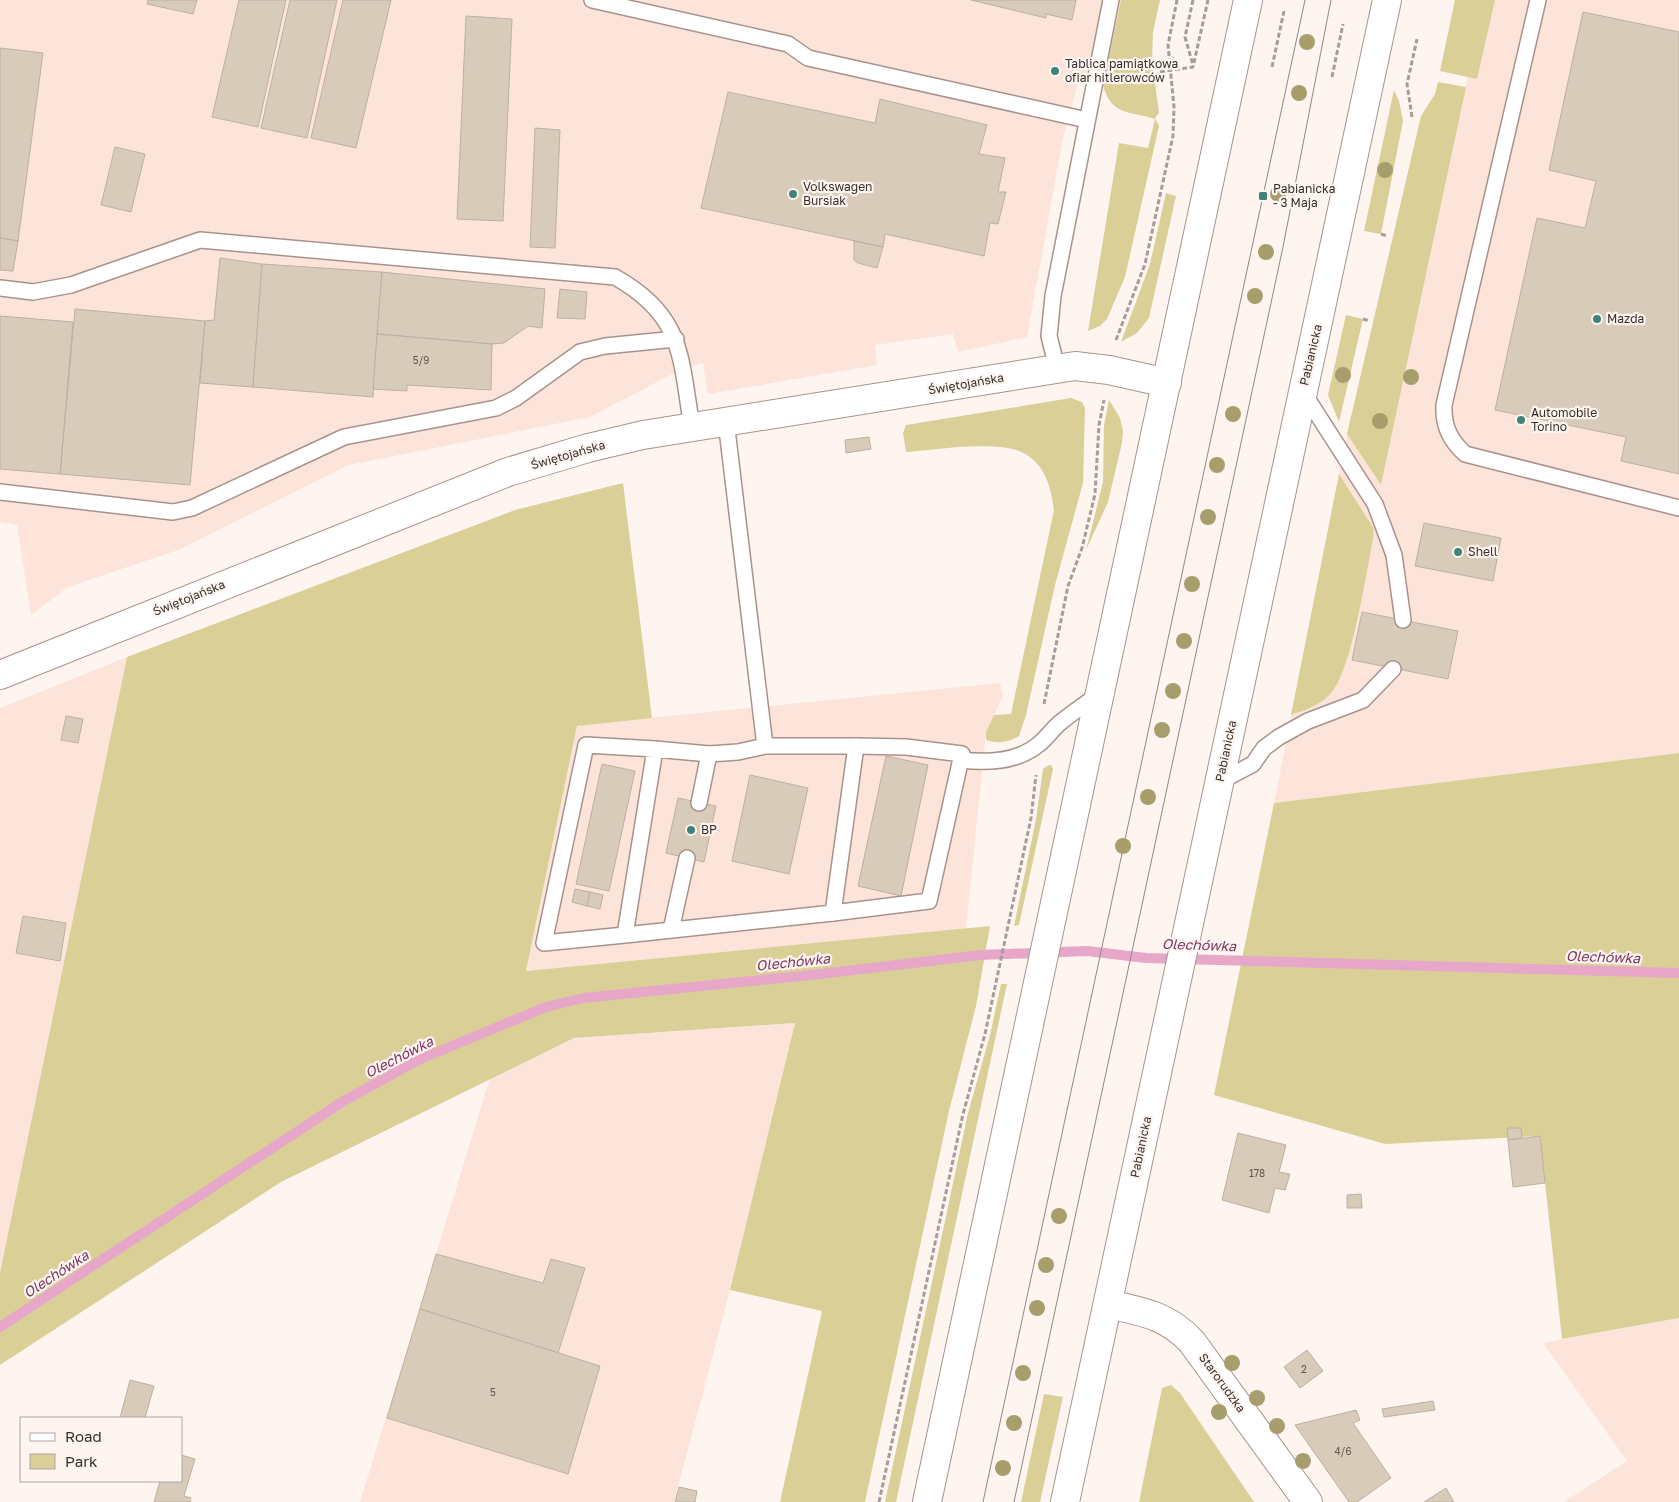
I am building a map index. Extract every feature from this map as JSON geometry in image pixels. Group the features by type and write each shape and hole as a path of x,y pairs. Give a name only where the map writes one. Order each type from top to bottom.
{"main road":[{"path":"927,1502 1248,0"},
{"name":"Pabianicka","path":"1065,1502 1186,929 1387,0"},
{"name":"Świętojańska","path":"0,675 508,472 588,448 726,421 883,398 1057,368 1075,366 1109,370 1167,383"},
{"name":"Starorudzka","path":"1108,1304 1159,1316 1182,1331 1308,1502"}],"lane":[{"path":"592,0 788,44 808,58 1087,120"},
{"path":"1057,368 1050,336 1052,296 1111,0"},
{"path":"1538,0 1444,405 1443,417 1447,431 1454,444 1465,454 1679,508"},
{"path":"0,288 33,292 71,285 200,240 615,276 639,290 664,316 676,339 692,427"},
{"path":"0,492 173,512 192,508 344,438 496,408 516,398 580,352 606,346 676,339"},
{"path":"1303,391 1376,504 1394,555 1403,620"},
{"path":"726,421 765,746"},
{"path":"1219,782 1254,764 1264,748 1279,737 1308,721 1363,700 1393,669"},
{"path":"960,760 983,762 1010,758 1039,745 1060,722 1100,694"},
{"path":"586,745 655,748 709,754 738,752 765,746 906,747 962,754 929,901 833,913 544,943 586,745"},
{"path":"833,913 856,746"},
{"path":"625,935 655,748"},
{"path":"699,802 709,754"},
{"path":"671,930 687,858"}],"path":[{"path":"880,1502 963,1114 985,1034 1031,818 1040,720 1068,586 1082,548 1098,482 1099,425 1109,370 1121,323 1145,264 1173,136 1174,107 1168,46 1177,0"},
{"path":"1193,0 1185,37 1193,66"},
{"path":"1193,66 1208,0"},
{"path":"1272,67 1284,11"},
{"path":"1332,77 1343,24"},
{"path":"1412,117 1407,84 1417,39"},
{"path":"1160,72 1193,66"},
{"path":"1381,234 1388,236"},
{"path":"1363,319 1370,321"}],"shaded area":[{"path":"0,0 1121,0 1103,85 1078,83 1063,138 1027,337 958,352 953,334 875,345 877,365 708,394 703,363 682,369 590,417 349,465 178,550 68,587 31,615 17,525 0,522"},
{"path":"1484,0 1679,0 1679,753 1274,803 1347,434 1381,485"},
{"path":"127,657 25,1158 0,1273 0,708"},
{"name":"BP","path":"1000,683 1003,696 986,732 966,929 526,971 577,725"},
{"path":"795,1023 730,1290 674,1502 360,1502 490,1078 574,1038"},
{"path":"1679,1318 1679,1502 1564,1502 1627,1461 1543,1343"}],"green space":[{"path":"1121,0 1160,0 1153,32 1152,60 1159,113 1155,118 1159,126 1125,277 1107,319 1100,326 1088,331 1119,143 1148,148 1155,119 1123,111 1116,107 1111,102 1103,85"},
{"path":"1455,0 1495,0 1477,79 1440,71"},
{"path":"1438,82 1466,87 1381,485 1347,434 1421,116 1435,94"},
{"path":"1394,90 1399,101 1403,121 1381,234 1364,231"},
{"path":"1166,193 1176,196 1149,318 1137,333 1121,342 1150,264"},
{"path":"1346,315 1363,319 1339,422 1328,395"},
{"path":"1071,398 1082,402 1085,408 1083,483 1055,585 1026,715 1019,736 1003,742 986,740 986,732 994,715 1011,714 1054,510 1049,486 1043,471 1038,465 1025,454 1014,450 985,446 906,452 903,433 906,425"},
{"path":"1109,400 1120,418 1123,431 1122,443 1108,502 1086,550 1103,482 1104,425"},
{"path":"1339,474 1374,529 1362,597 1352,643 1339,681 1331,693 1322,701 1291,715"},
{"path":"623,483 652,718 577,726 526,971 990,926 976,1006 949,1111 865,1502 780,1502 822,1311 730,1290 795,1023 574,1038 281,1182 0,1365 0,1273 127,657 515,510"},
{"path":"1679,753 1679,1318 1562,1339 1540,1136 1385,1144 1214,1095 1274,803"},
{"path":"1049,765 1053,769 1019,925 1014,926 1036,819 1043,769"},
{"path":"1001,984 1007,984 896,1502 885,1502 968,1113 990,1035"},
{"path":"1171,1385 1180,1393 1254,1502 1139,1502 1162,1388"},
{"path":"1044,1394 1063,1397 1040,1502 1021,1502"}],"building":[{"path":"148,0 197,0 193,14 147,4"},
{"path":"239,0 286,0 258,127 212,117"},
{"path":"290,0 337,0 307,138 261,128"},
{"path":"343,0 391,0 356,148 311,138"},
{"path":"971,0 1076,0 1072,20 1046,14 1046,18"},
{"name":"Mazda","path":"1583,12 1679,32 1679,474 1621,461 1626,437 1495,410 1537,218 1585,228 1596,181 1549,170"},
{"path":"466,16 512,19 503,221 457,219"},
{"path":"0,48 43,53 18,241 0,238"},
{"path":"728,92 875,123 880,99 987,125 979,154 1005,158 998,192 1006,192 998,224 990,223 984,256 885,234 883,247 701,208"},
{"path":"535,128 560,130 555,248 530,247"},
{"path":"115,147 145,154 131,212 101,205"},
{"path":"0,238 18,241 13,271 0,270"},
{"path":"854,241 883,247 877,268 858,263 854,260"},
{"path":"220,258 262,264 253,387 200,383 205,321 214,320"},
{"path":"262,264 382,272 373,397 253,387"},
{"path":"382,272 545,289 542,328 528,326 504,343 492,344 377,334"},
{"path":"560,289 587,292 585,319 557,318"},
{"path":"75,309 205,321 190,485 60,474"},
{"path":"0,316 73,322 60,474 0,469"},
{"path":"377,334 492,344 491,390 407,385 407,391 373,389"},
{"path":"869,437 871,449 846,453 845,440"},
{"name":"Shell","path":"1424,523 1501,538 1493,581 1415,566"},
{"path":"1362,612 1458,631 1448,679 1352,660"},
{"path":"66,716 83,719 78,743 61,740"},
{"path":"886,756 928,765 901,896 858,886"},
{"path":"602,764 635,771 609,891 576,884"},
{"path":"750,775 808,788 789,874 732,861"},
{"name":"BP","path":"678,798 716,806 704,862 666,853"},
{"path":"575,889 590,892 587,906 572,902"},
{"path":"590,892 603,895 600,909 587,906"},
{"path":"23,916 66,923 60,961 16,953"},
{"path":"1507,1128 1521,1128 1522,1138 1508,1140"},
{"path":"1238,1133 1286,1145 1279,1172 1290,1174 1285,1190 1275,1188 1269,1213 1222,1200"},
{"path":"1540,1136 1545,1183 1513,1187 1508,1140"},
{"path":"1361,1194 1362,1208 1347,1208 1347,1195"},
{"path":"436,1254 543,1283 551,1259 585,1268 558,1353 420,1309"},
{"path":"420,1309 600,1366 568,1474 387,1418"},
{"path":"1307,1350 1323,1371 1300,1388 1284,1367"},
{"path":"130,1380 154,1386 145,1417 120,1417"},
{"path":"1433,1401 1435,1410 1384,1417 1382,1409"},
{"path":"1356,1410 1360,1420 1353,1423 1391,1478 1357,1502 1349,1502 1295,1425"},
{"path":"182,1455 195,1459 184,1496 191,1498 190,1502 154,1502 160,1482 182,1482"},
{"path":"679,1487 697,1491 695,1502 675,1502"},
{"path":"1446,1488 1454,1502 1424,1502"}],"waterway":[{"name":"Olechówka","path":"0,1327 342,1102 418,1060 546,1007 583,998 821,974 980,955 1087,951 1146,958 1679,973"}],"tram line":[{"path":"983,1502 1305,0"},
{"path":"1014,1502 1283,247 1331,0"}],"place":[{"name":"Tablica pamiątkowa ofiar hitlerowców","path":"1055,71"},
{"name":"Volkswagen Bursiak","path":"793,194"},
{"name":"Pabianicka - 3 Maja","path":"1263,196"},
{"name":"Mazda","path":"1597,319"},
{"name":"Automobile Torino","path":"1521,420"},
{"name":"Shell","path":"1458,552"},
{"name":"BP","path":"691,830"}]}
